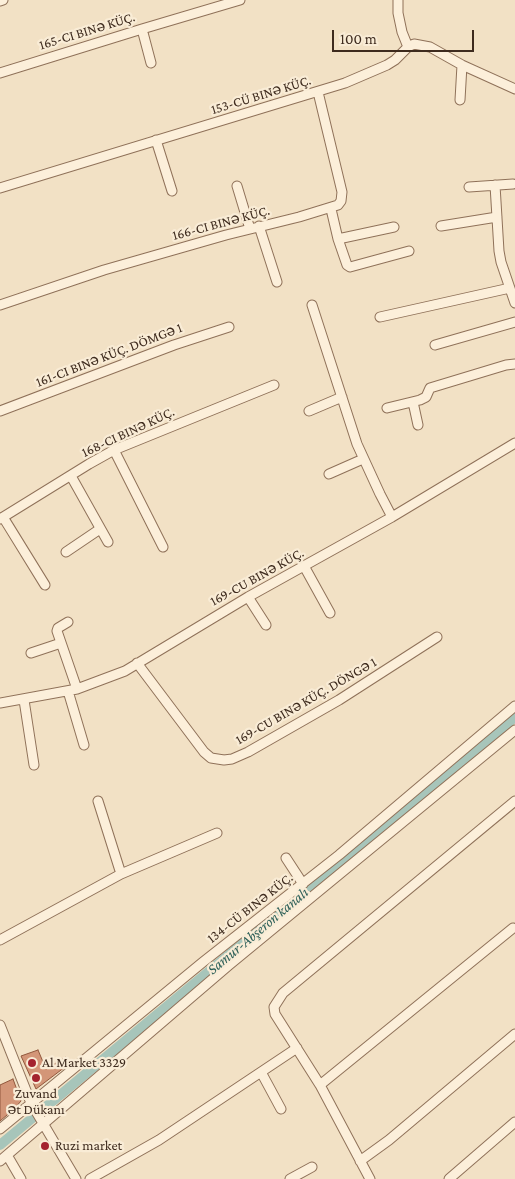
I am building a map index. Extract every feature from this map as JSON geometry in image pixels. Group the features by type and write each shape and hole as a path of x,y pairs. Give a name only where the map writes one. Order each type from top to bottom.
{"street":[{"name":"165-CI BINƏ KÜÇ.","path":"0,73 240,0"},
{"path":"398,0 398,13 402,32 408,46 421,44 515,89"},
{"path":"142,29 151,63"},
{"name":"153-CÜ BINƏ KÜÇ.","path":"0,188 318,92 387,65 395,60 408,46"},
{"path":"460,100 462,65"},
{"path":"0,305 104,270 254,228 331,209 338,205 341,201 342,192 318,92"},
{"path":"156,140 172,191"},
{"path":"469,187 513,184"},
{"path":"495,185 498,251 515,303"},
{"path":"237,186 277,282"},
{"path":"331,209 338,239 347,265 350,267 409,251"},
{"path":"441,226 497,217"},
{"path":"338,239 394,227"},
{"path":"380,317 510,288"},
{"path":"312,305 363,459 392,517"},
{"path":"435,345 515,322"},
{"name":"161-CI BINƏ KÜÇ. DÖMGƏ 1","path":"0,411 166,348 229,327"},
{"path":"388,408 426,397 430,388 515,364"},
{"name":"168-CI BINƏ KÜÇ.","path":"1,518 114,450 274,385"},
{"path":"308,411 342,397"},
{"path":"412,402 418,425"},
{"name":"169-CU BINƏ KÜÇ.","path":"0,703 73,690 125,671 248,597 392,517 515,443"},
{"path":"114,450 163,547"},
{"path":"329,474 363,459"},
{"path":"71,476 108,542"},
{"path":"1,518 46,585"},
{"path":"66,552 100,529"},
{"path":"304,566 330,613"},
{"path":"248,597 266,625"},
{"path":"68,622 56,631 73,690 84,745"},
{"name":"169-CU BINƏ KÜÇ. DÖNGƏ 1","path":"137,663 204,752 211,758 224,760 232,759 248,752 339,700 437,637"},
{"path":"31,653 61,643"},
{"path":"24,700 34,765"},
{"name":"134-CÜ BINƏ KÜÇ.","path":"0,1129 77,1068 203,962 339,855 515,706"},
{"path":"20,1179 4,1158 230,965 515,730"},
{"path":"98,801 121,874"},
{"path":"370,1179 320,1085 275,1014 274,1007 283,993 515,801"},
{"path":"0,940 121,874 217,833"},
{"path":"286,858 303,884"},
{"path":"320,1085 514,928"},
{"path":"0,1026 31,1103 76,1179"},
{"path":"360,1161 389,1140 515,1034"},
{"path":"90,1179 159,1140 297,1048"},
{"path":"260,1072 281,1109"},
{"path":"449,1179 515,1122"},
{"path":"290,1179 312,1167"}],"building":[{"path":"38,1050 46,1069 66,1057 69,1064 36,1089 21,1056"},
{"path":"13,1079 21,1101 0,1121 0,1085"}],"waterway":[{"name":"Samur-Abşeron kanalı","path":"0,1145 515,717"}],"place":[{"name":"Al Market 3329","path":"32,1063"},
{"name":"Zuvand Ət Dükanı","path":"36,1078"},
{"name":"Ruzi market","path":"45,1146"}]}
